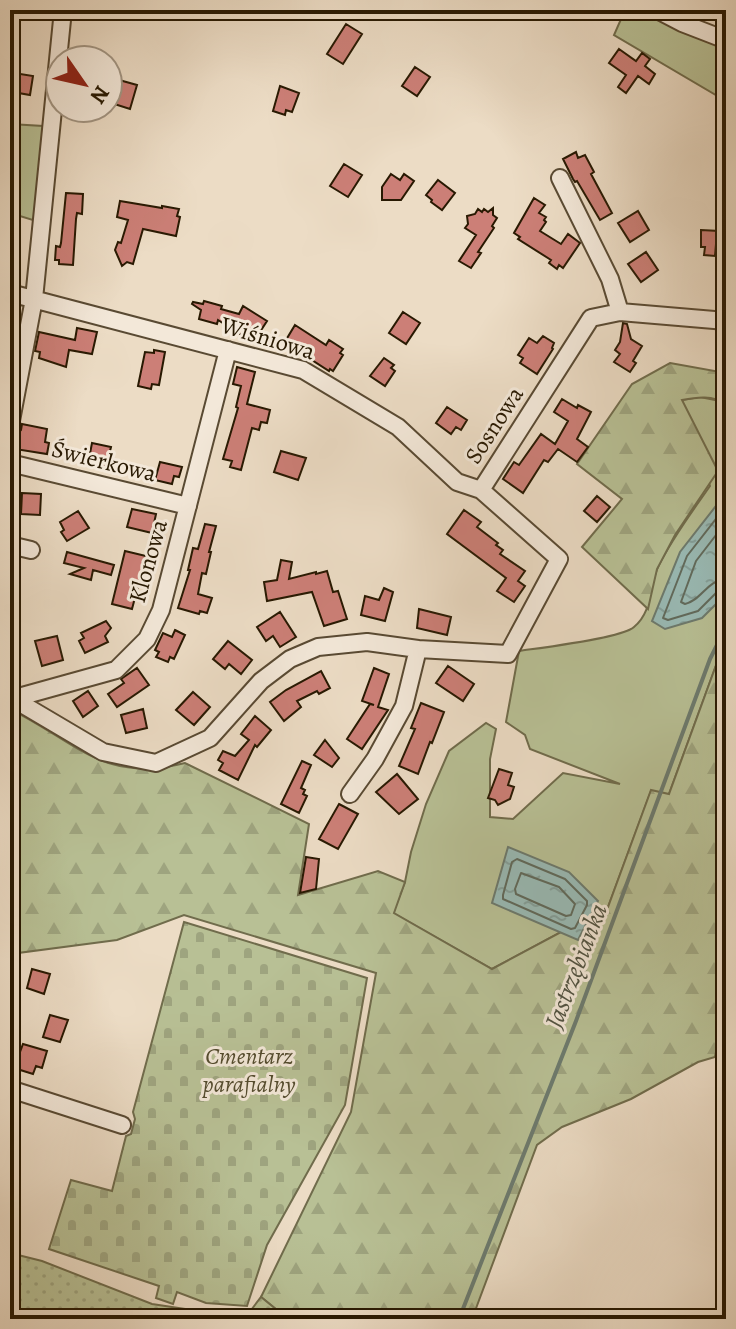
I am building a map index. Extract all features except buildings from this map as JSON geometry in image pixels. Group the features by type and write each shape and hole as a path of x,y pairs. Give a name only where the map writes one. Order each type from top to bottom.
{"street":[{"path":"10,426 34,299 63,10"},
{"path":"657,10 726,40"},
{"path":"560,178 610,279 620,312"},
{"name":"Wiśniowa","path":"10,293 303,370 398,427 457,482 481,490"},
{"name":"Sosnowa","path":"12,698 103,752 156,763 210,738 261,681 290,659 318,647 367,642 418,649 508,654 559,559 481,490 591,318 620,312 726,321"},
{"name":"Klonowa","path":"12,698 116,670 147,639 161,610 228,350"},
{"name":"Świerkowa","path":"10,463 188,506"},
{"path":"10,545 31,550"},
{"path":"350,794 375,759 404,706 418,649"},
{"path":"10,1089 122,1125"}],"green space":[{"path":"625,10 637,10 726,48 726,101 614,35"},
{"path":"10,124 43,126 36,221 10,213"},
{"path":"670,363 726,373 726,404 710,398 682,400 718,471 675,535 657,569 648,609 582,547 622,499 577,464 632,384"},
{"path":"700,397 726,404 726,638 669,795 651,791 608,907 492,969 393,913 405,882 426,804 449,751 486,723 496,729 490,759 490,817 513,819 563,773 620,784 530,749 525,735 506,722 519,651 614,635 634,627 645,613 659,565 710,486 682,400"},
{"path":"726,638 726,969 716,1008 715,1057 698,1062 631,1099 562,1127 537,1145 472,1319 288,1319 261,1297 351,1112 376,973 184,915 117,940 10,954 10,709 111,764 157,768 185,763 309,824 298,895 378,871 405,882 394,913 492,969 608,907 651,790 669,794"},
{"name":"Cmentarz parafialny","path":"184,922 367,978 345,1105 267,1245 247,1306 206,1303 177,1292 173,1304 156,1298 159,1286 49,1249 71,1180 112,1191 126,1136 131,1134 135,1119 133,1112"},
{"path":"10,1253 42,1261 152,1304 245,1318 261,1297 288,1319 10,1319"}],"water":[{"path":"726,493 726,594 702,618 665,629 652,621 680,552"},
{"path":"508,847 569,872 598,901 578,940 492,903"}],"waterway":[{"name":"Jastrzębianka","path":"459,1319 576,1021 710,659 726,627"}]}
